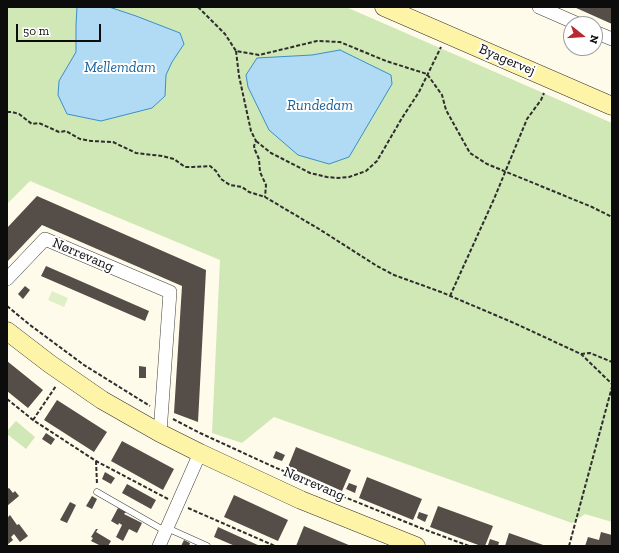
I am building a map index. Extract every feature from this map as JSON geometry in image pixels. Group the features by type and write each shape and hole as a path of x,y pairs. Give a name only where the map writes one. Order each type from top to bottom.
{"street":[{"name":"Byagervej","path":"384,7 404,11 447,34 612,106"},
{"path":"539,7 563,17"},
{"name":"Nørrevang","path":"7,279 45,239 170,292 160,433"},
{"name":"Nørrevang","path":"7,331 50,364 102,400 160,433 301,500 416,546"},
{"path":"159,546 200,453"}],"lane":[{"path":"97,492 166,529 207,546"}],"path":[{"path":"198,7 225,34 236,51 239,76 251,130 256,140 271,153 310,173 338,178 358,175 366,171 377,161 419,92 447,34"},
{"path":"236,51 259,55 317,41 340,42 386,61 428,74 442,95 446,110 470,153 487,164 592,207 612,217"},
{"path":"450,296 527,119 541,100 550,79"},
{"path":"7,112 19,114 32,124 39,123 59,132 66,132 80,139 113,142 136,152 174,159 185,167 193,168 210,166 216,171 221,179 230,185 242,186 248,192 265,197 394,275 450,296 514,323 581,354 612,386 569,546"},
{"path":"256,140 254,146 260,159 260,172 266,185 265,197"},
{"name":"Nørrevang","path":"7,306 84,365 162,413 200,433 332,492 469,546"},
{"path":"581,354 590,353 612,362"},
{"path":"33,420 56,386"},
{"path":"7,399 33,420 96,461 177,504 275,546"},
{"path":"96,461 97,492"}],"green space":[{"path":"7,7 346,7 612,123 612,522 585,514 572,523 274,417 242,443 212,433 220,260 30,181 7,204"},
{"path":"52,291 68,298 64,307 48,300"},
{"path":"16,421 35,437 26,449 7,434 7,431"}],"water":[{"name":"Mellemdam","path":"77,7 109,7 180,33 184,44 172,62 166,75 165,96 152,108 101,121 67,114 58,95 59,81 76,52"},
{"name":"Rundedam","path":"340,50 391,75 392,84 349,157 329,164 298,155 269,130 248,87 246,75 257,58 312,55"}],"building":[{"path":"574,7 612,7 612,24 603,20 603,16 594,16"},
{"path":"37,196 206,270 198,422 174,413 182,286 42,225 7,262 7,228"},
{"path":"46,266 149,311 145,321 41,276"},
{"path":"25,286 30,290 23,299 18,294"},
{"path":"7,361 43,390 28,408 7,391"},
{"path":"139,366 146,367 146,378 139,378"},
{"path":"57,400 107,432 94,452 44,420"},
{"path":"46,433 55,439 51,445 42,439"},
{"path":"122,441 174,469 163,490 111,461"},
{"path":"296,447 351,470 342,491 288,467"},
{"path":"276,451 285,455 282,461 273,458"},
{"path":"105,472 115,478 111,484 102,479"},
{"path":"367,477 422,499 413,520 359,498"},
{"path":"349,483 357,486 355,493 346,489"},
{"path":"127,484 156,500 151,509 122,493"},
{"path":"9,488 13,493 15,491 19,496 7,506 7,489"},
{"path":"234,495 288,520 278,541 224,517"},
{"path":"92,496 97,499 92,509 86,506"},
{"path":"70,502 76,505 67,523 60,520"},
{"path":"438,506 493,526 485,546 481,546 430,527"},
{"path":"118,508 126,512 124,514 142,523 137,533 129,529 123,541 116,537 122,525 119,523 118,525 111,521"},
{"path":"419,512 428,515 425,522 417,518"},
{"path":"10,515 28,536 20,542 14,534 11,537 13,540 7,545 7,518"},
{"path":"304,526 351,546 296,546"},
{"path":"218,527 260,546 235,546 214,537"},
{"path":"96,529 98,529 96,532 111,541 108,546 101,546 91,541 93,538 91,537"},
{"path":"601,532 612,535 612,546 585,546 588,537 599,540"},
{"path":"509,533 546,546 505,546"},
{"path":"490,539 499,542 498,546 488,545"},
{"path":"184,540 190,543 189,546 181,546"}]}
